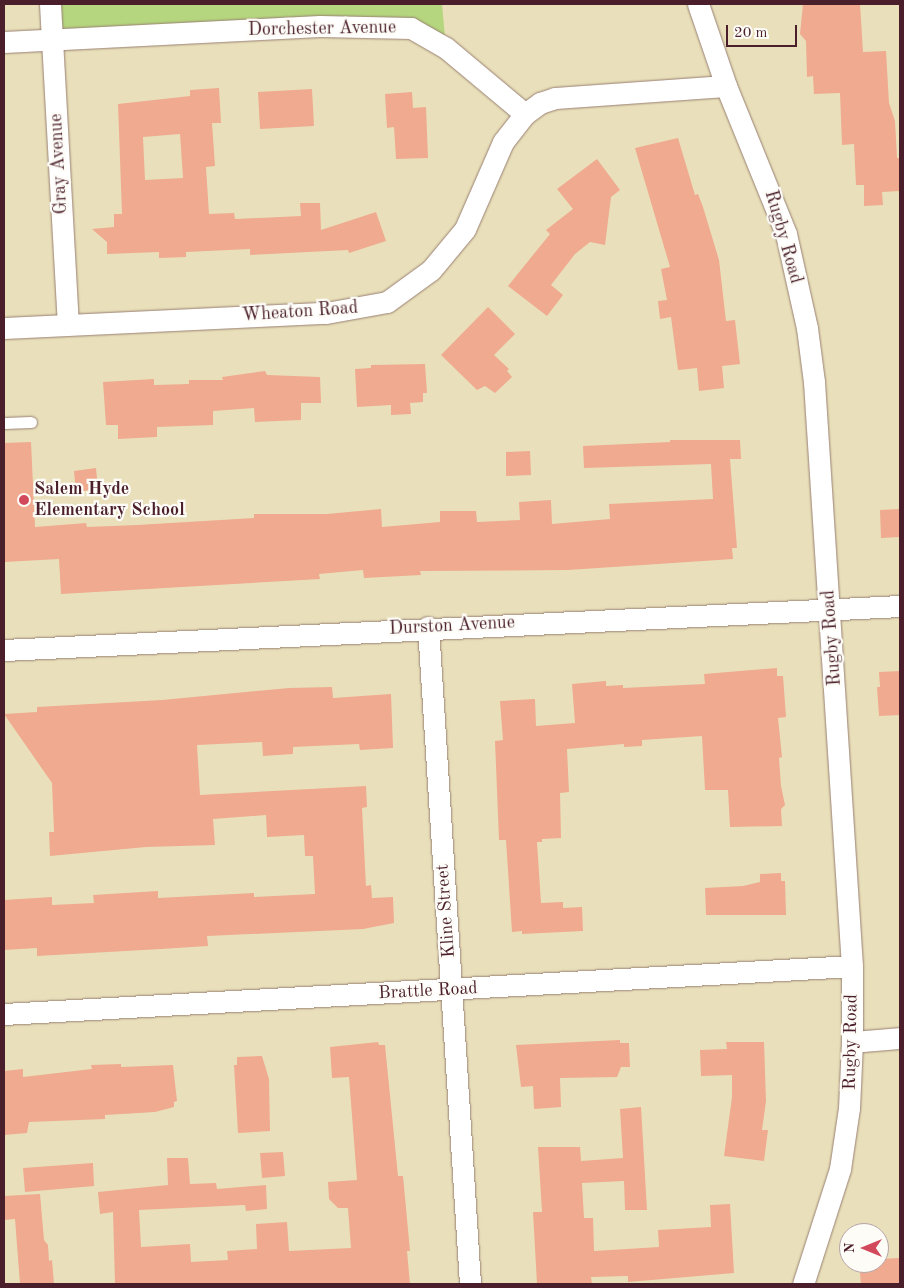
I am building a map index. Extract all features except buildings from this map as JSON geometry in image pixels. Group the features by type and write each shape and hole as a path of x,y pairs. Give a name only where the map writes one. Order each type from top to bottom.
{"street":[{"name":"Gray Avenue","path":"50,4 68,324"},
{"name":"Rugby Road","path":"698,4 726,86 786,234 807,328 814,382 852,966 852,1042 849,1108 840,1169 803,1284"},
{"name":"Dorchester Avenue","path":"4,42 320,26 411,28 446,48 525,114"},
{"path":"525,114 556,98 726,86"},
{"name":"Wheaton Road","path":"4,328 326,313 386,302 431,270 465,229 503,142 525,114"},
{"name":"Durston Avenue","path":"4,650 428,627 900,606"},
{"name":"Kline Street","path":"428,627 470,1284"},
{"name":"Brattle Road","path":"4,1014 852,966"},
{"path":"852,1042 900,1038"}],"lane":[{"path":"4,423 30,422"}],"green space":[{"path":"50,4 442,4 446,48 425,33 52,40"}],"place":[{"name":"Salem Hyde Elementary School","path":"24,500"}]}
